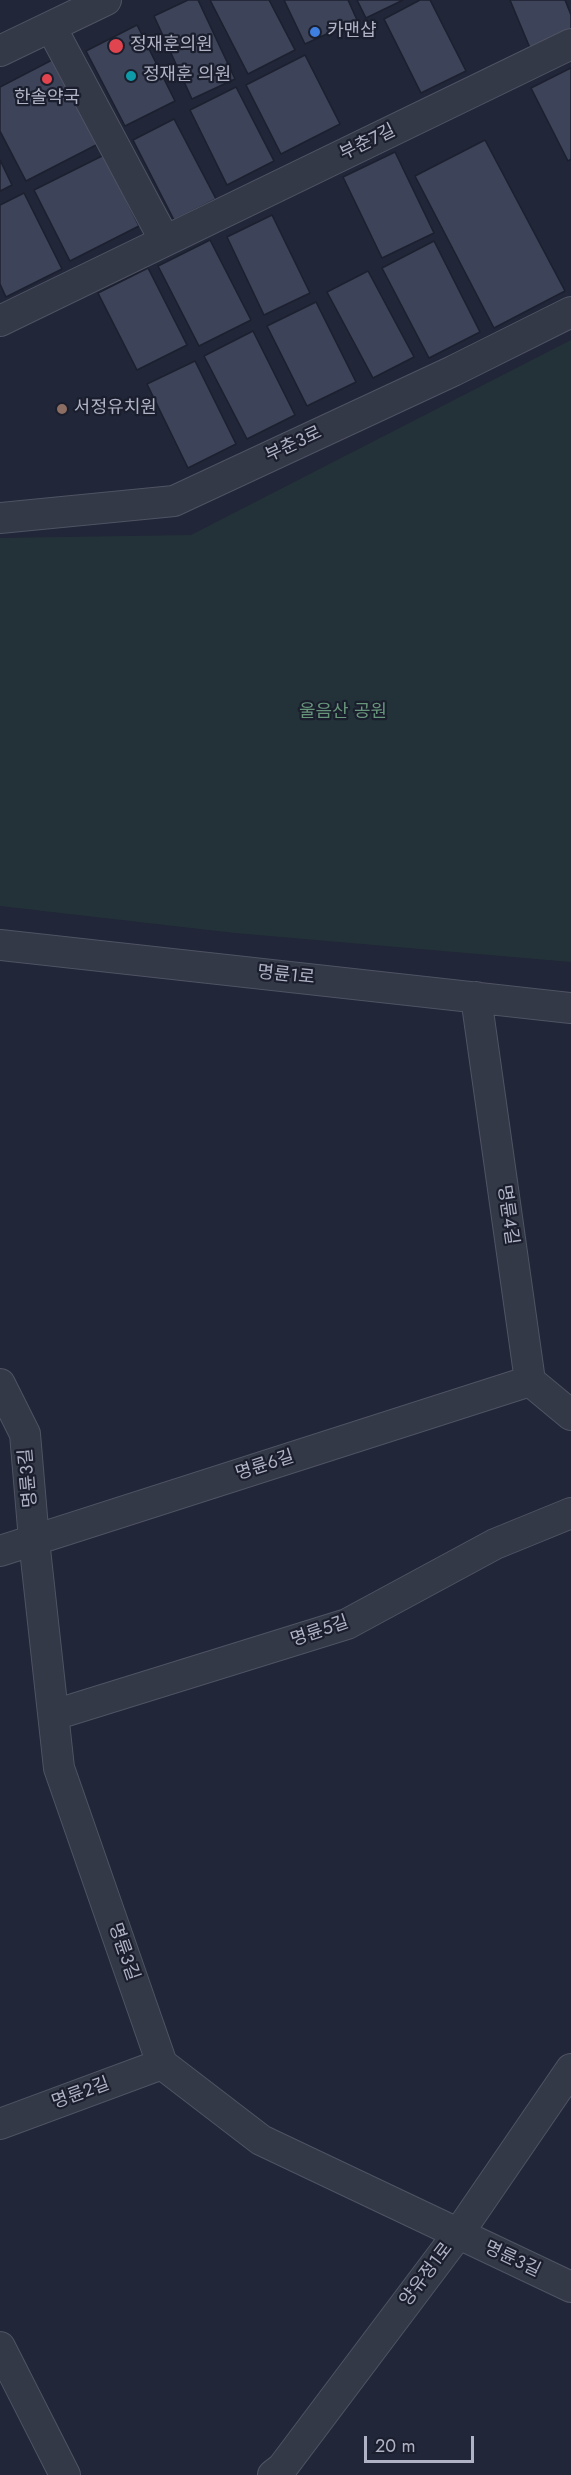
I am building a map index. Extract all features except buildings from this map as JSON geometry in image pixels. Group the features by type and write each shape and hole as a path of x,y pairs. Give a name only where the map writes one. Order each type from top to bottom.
{"street":[{"path":"0,51 106,0"},
{"path":"51,27 165,241"},
{"name":"부춘7길","path":"0,321 571,45"},
{"name":"부춘3로","path":"0,518 174,501 442,376 571,312"},
{"name":"명륜1로","path":"0,945 571,1008"},
{"name":"명륜4길","path":"476,997 530,1381"},
{"path":"530,1381 571,1415"},
{"name":"명륜6길","path":"0,1551 530,1381"},
{"name":"명륜3길","path":"0,1384 25,1434 59,1768 162,2064 261,2140 571,2287"},
{"name":"명륜5길","path":"54,1715 347,1624 495,1545 571,1513"},
{"name":"명륜2길","path":"0,2124 162,2064"},
{"name":"양유정1로","path":"273,2475 282,2468 458,2234 571,2069"},
{"path":"0,2347 65,2475"}],"green space":[{"name":"울음산 공원","path":"571,340 571,962 235,933 0,906 0,538 191,535"}],"place":[{"name":"카맨샵","path":"315,32"},
{"name":"정재훈의원","path":"116,46"},
{"name":"정재훈 의원","path":"131,76"},
{"name":"한솔약국","path":"47,79"},
{"name":"서정유치원","path":"62,409"}]}
